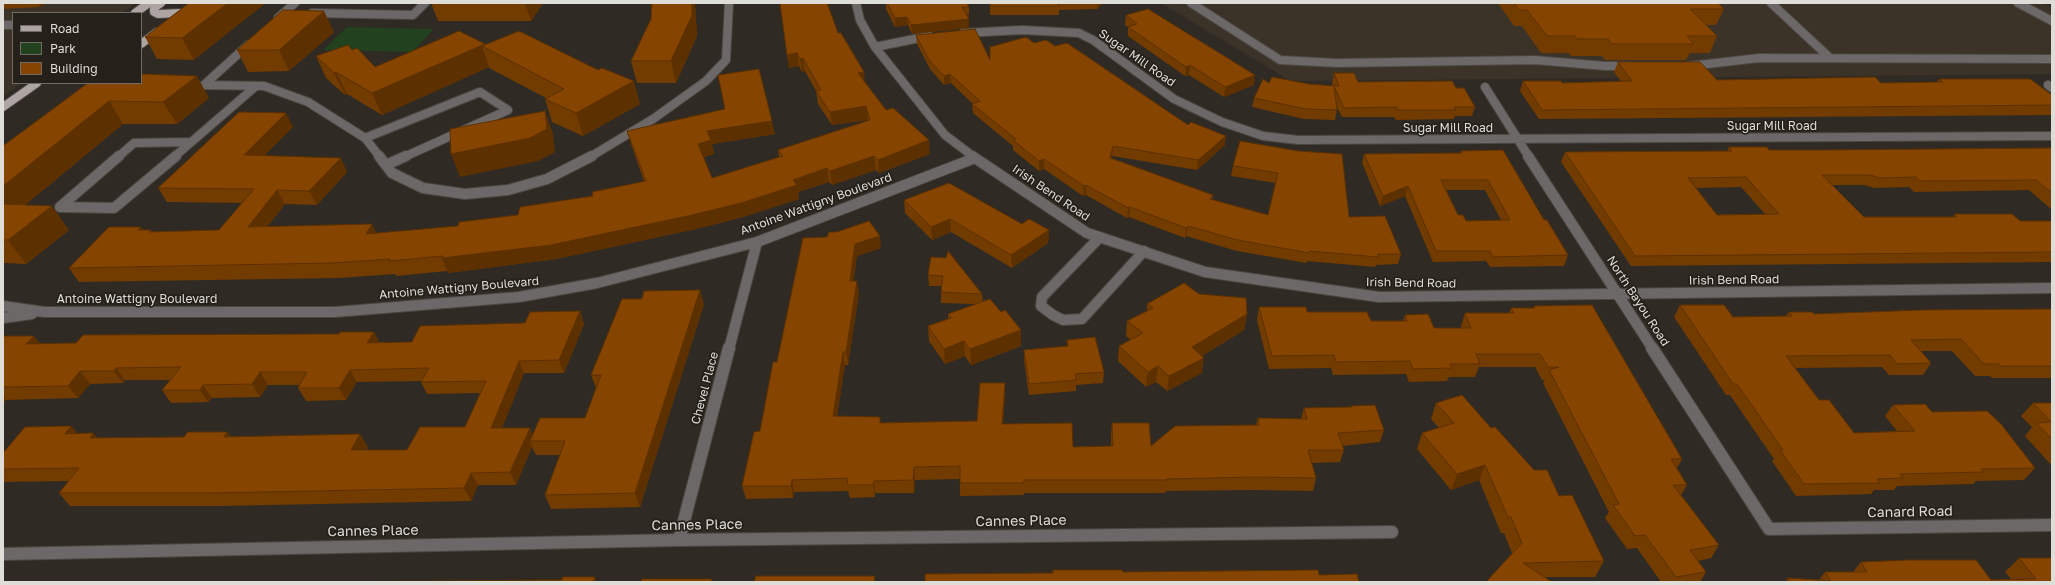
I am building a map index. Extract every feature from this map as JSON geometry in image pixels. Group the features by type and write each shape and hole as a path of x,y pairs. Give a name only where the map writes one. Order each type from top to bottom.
{"main road":[{"path":"136,12 149,3"},
{"path":"161,3 154,8 154,12 158,14 181,14"},
{"path":"142,43 190,6"},
{"path":"3,107 36,84"}],"street":[{"path":"271,25 295,3"},
{"path":"284,13 413,15 425,3"},
{"path":"254,40 199,84 264,86 308,102 365,138 392,173 423,188 465,194 508,190 547,179 580,163 653,119 706,81 726,60 728,3"},
{"name":"Irish Bend Road","path":"856,3 860,20 875,47 945,134 975,158 1087,233 1205,272 1379,297 1619,295 2052,288"},
{"path":"1191,3 1280,60 1337,63 1536,60 1605,66 1642,66"},
{"path":"1771,3 1830,58"},
{"path":"2018,3 2052,21"},
{"name":"Sugar Mill Road","path":"955,34 1022,30 1079,33 1093,40 1174,98 1222,122 1263,136 1298,140 2052,136"},
{"path":"875,47 941,35"},
{"path":"1679,66 1694,66 1759,58 2052,59"},
{"path":"191,142 134,143 60,207 114,208 191,142 256,86"},
{"name":"North Bayou Road","path":"1485,86 1518,140 1769,529"},
{"path":"365,138 480,92 508,110 386,165"},
{"name":"Antoine Wattigny Boulevard","path":"3,306 44,312 335,312 519,297 597,284 757,242 975,158"},
{"path":"1100,237 1042,297 1041,306 1053,315 1063,320 1082,320 1144,251"},
{"name":"Chevel Place","path":"679,540 757,242"},
{"name":"Antoine Wattigny Boulevard","path":"3,318 44,312"},
{"name":"Canard Road","path":"1769,529 2052,525"},
{"name":"Cannes Place","path":"3,554 679,540 1392,532"}],"shaded area":[{"path":"3,3 137,3 124,12 12,12 12,84 21,84 3,96"},
{"path":"1161,3 2043,3 2052,8 2052,74 1291,81"}],"green space":[{"path":"347,27 434,29 412,52 323,50"}],"building":[{"path":"189,3 228,3 182,38 145,37"},
{"path":"652,3 692,3 692,15 671,61 631,61 651,19"},
{"path":"780,3 827,3 838,33 841,33 864,72 858,73 886,110 893,108 929,140 878,160 874,156 830,171 827,168 793,180 797,185 741,203 551,245 442,258 443,256 389,261 390,259 331,263 69,268 109,227 141,227 138,230 151,230 149,232 219,230 254,189 158,188 239,112 286,113 244,155 341,158 309,191 277,190 248,227 372,224 366,234 458,226 459,222 518,215 520,207 593,196 592,192 646,181 627,131 725,109 718,75 759,69 772,121 707,131 711,140 698,144 712,178 783,156 778,150 870,120 866,106 830,112 816,91 821,90 803,58 800,59 797,53 787,55"},
{"path":"887,3 967,3 969,7 962,7 969,19 911,25 907,17 895,18"},
{"path":"990,3 1058,3 1059,6 990,6"},
{"path":"1514,3 1718,3 1724,9 1690,9 1717,36 1687,36 1694,44 1612,44 1608,39 1577,39 1575,36 1547,36 1527,10 1519,10"},
{"path":"1148,9 1255,75 1225,87 1190,65 1186,67 1128,27 1137,24 1126,15"},
{"path":"283,10 324,11 279,50 237,50"},
{"path":"975,29 990,60 990,47 1026,37 1034,43 1046,40 1055,46 1067,43 1188,125 1191,122 1226,136 1198,160 1113,146 1110,158 1213,195 1210,199 1268,215 1278,173 1233,166 1240,141 1298,151 1342,154 1349,217 1385,216 1401,254 1378,254 1378,257 1310,251 1309,253 1238,240 1188,226 1186,228 1130,207 1128,208 1086,185 1084,186 1044,159 1039,161 1013,140 1016,139 972,104 980,101 950,74 944,76 929,60 916,35"},
{"path":"459,31 485,44 372,93 336,72 334,73 316,56 348,45 352,50 357,48 375,67"},
{"path":"519,31 598,70 602,68 634,81 576,113 545,99 564,89 482,46"},
{"path":"1618,62 1700,62 1717,80 1875,77 1881,83 1943,82 1939,79 2030,79 2052,95 2052,105 1542,110 1523,81 1561,81 1562,83 1632,81"},
{"path":"1334,73 1354,73 1358,82 1452,81 1456,88 1464,88 1475,107 1454,107 1456,110 1398,110 1397,107 1344,108 1334,86 1339,86"},
{"path":"142,74 197,76 163,102 109,101 3,186 3,146 87,84 142,84"},
{"path":"1272,77 1309,84 1334,86 1337,110 1306,109 1254,98 1263,79 1269,83"},
{"path":"545,111 547,129 530,138 451,154 450,129"},
{"path":"1729,147 1767,147 1769,150 2052,148 2052,193 2036,180 1920,181 1916,177 1880,178 1870,175 1822,175 1864,217 1957,217 1955,214 2012,214 2020,221 2052,221 2052,252 1635,256 1565,152 1732,151","holes":["1746,177 1779,214 1717,215 1688,178"]},
{"path":"1503,150 1544,220 1547,220 1568,255 1493,257 1490,251 1436,251 1408,186 1383,196 1364,154 1462,153 1461,151","holes":["1441,180 1488,180 1510,220 1466,221 1463,215 1458,215"]},
{"path":"949,183 1022,224 1029,219 1049,230 1011,255 950,219 931,227 904,200"},
{"path":"3,204 52,206 8,240 3,240"},
{"path":"869,221 880,236 855,244 850,281 857,281 846,352 843,352 833,416 880,417 880,423 977,421 980,383 1005,383 1002,424 1072,423 1073,447 1113,446 1112,423 1149,423 1151,446 1175,426 1259,425 1258,418 1307,419 1304,408 1375,405 1384,430 1338,433 1344,450 1308,450 1316,478 1254,477 1167,480 1024,480 1024,483 960,483 960,466 914,467 913,480 874,481 873,485 847,485 848,478 792,480 791,486 742,486 754,432 760,431 773,362 777,362 803,238 827,237 829,232 837,232"},
{"path":"948,251 982,294 941,292 943,276 928,275 931,257 946,258"},
{"path":"1184,283 1199,294 1246,298 1247,314 1192,347 1204,358 1169,376 1158,366 1148,372 1119,346 1143,333 1127,321 1153,308 1147,304"},
{"path":"700,290 635,493 545,495 565,441 530,441 540,418 585,418 601,375 591,375 622,299 642,299 644,291"},
{"path":"990,299 1001,312 1005,310 1021,330 970,349 964,341 944,349 928,326 951,318 948,314"},
{"path":"1592,305 1682,459 1671,459 1687,485 1673,485 1719,545 1690,550 1706,572 1676,577 1645,535 1635,536 1613,505 1619,504 1549,370 1559,367 1548,367 1540,354 1476,354 1480,364 1450,364 1452,368 1413,369 1410,361 1336,362 1334,355 1272,356 1259,307 1306,307 1307,312 1367,312 1371,321 1407,321 1405,315 1428,314 1434,328 1471,328 1465,313 1514,313 1511,308"},
{"path":"1680,305 1724,305 1733,317 1792,316 1789,312 1812,312 1814,314 1923,310 2052,309 2052,366 2001,366 1999,364 1984,364 1961,339 1911,340 1931,363 1897,364 1890,355 1786,356 1819,400 1829,400 1854,433 1915,431 1893,405 1925,404 1932,412 1987,411 2001,424 2035,468 1981,469 1984,472 1900,474 1903,478 1877,479 1880,483 1804,484 1780,450 1783,450 1737,384 1733,384"},
{"path":"580,311 559,360 519,361 491,428 530,428 510,472 471,473 464,488 211,493 59,493 79,468 3,469 3,453 25,427 71,426 65,434 93,433 90,438 184,437 188,432 227,432 224,437 360,434 351,450 407,450 420,427 465,427 486,381 421,382 429,368 350,370 339,388 298,388 307,372 260,372 252,384 203,385 200,390 162,390 181,367 116,368 114,371 80,371 68,386 3,387 3,336 34,336 26,344 76,343 83,335 339,334 340,332 374,332 367,343 412,342 420,326 525,323 530,312"},
{"path":"1095,337 1104,372 1075,374 1076,380 1029,384 1024,350 1068,346 1067,340"},
{"path":"1462,395 1491,428 1495,427 1534,470 1547,470 1559,496 1572,495 1604,561 1523,563 1552,582 1486,582 1522,543 1511,517 1508,517 1485,465 1457,474 1422,433 1454,423 1436,403"},
{"path":"2033,403 2052,403 2052,439 2036,423 2051,422"},
{"path":"2019,558 2052,558 2052,582 1790,582 1788,578 1831,581 1825,572 1867,572 1861,562 1976,560 1991,580 2036,579"},
{"path":"1053,570 1122,570 1123,572 1318,570 1319,575 1357,574 1359,582 925,582 925,574 1053,573"},
{"path":"756,576 875,576 874,582 754,582"},
{"path":"563,577 595,577 593,582 306,582 562,580"},
{"path":"642,579 712,579 711,582 641,582"}]}
